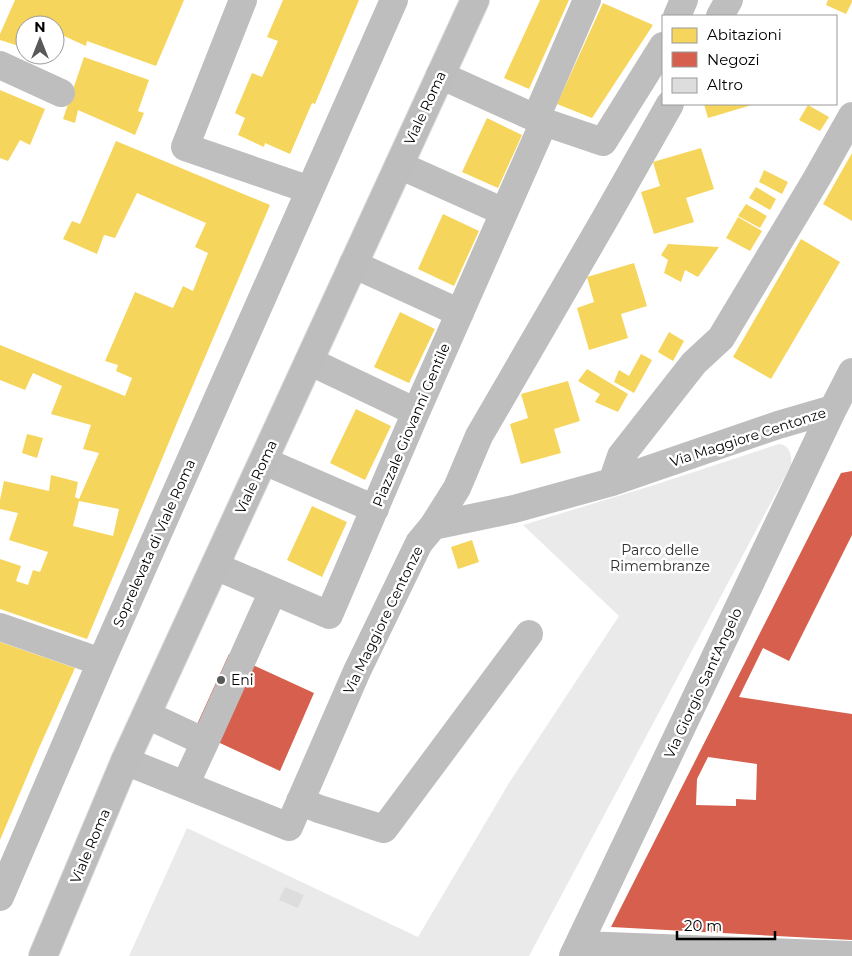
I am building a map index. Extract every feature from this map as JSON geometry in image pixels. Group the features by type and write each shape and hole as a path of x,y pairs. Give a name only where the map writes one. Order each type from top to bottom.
{"main road":[{"name":"Viale Roma","path":"44,956 147,715 475,0"}],"street":[{"path":"243,0 185,146 310,190"},
{"name":"Soprelevata di Viale Roma","path":"0,897 101,662 394,0"},
{"name":"Piazzale Giovanni Gentile","path":"215,566 329,615 504,212 587,0"},
{"path":"677,15 684,0"},
{"path":"721,15 729,0"},
{"path":"440,75 540,120 603,142 662,48"},
{"path":"0,65 61,93"},
{"path":"433,526 457,488 479,436 669,105"},
{"path":"612,482 621,456 694,363 721,338 818,178 852,116"},
{"path":"399,165 504,212"},
{"path":"353,264 460,313"},
{"path":"309,361 416,412"},
{"name":"Via Giorgio Sant'Angelo","path":"576,950 852,372"},
{"name":"Via Maggiore Centonze","path":"126,762 289,827 365,654 419,543 433,526 514,509 612,482 778,425 833,410"},
{"path":"264,460 374,509"},
{"path":"186,785 273,591"},
{"path":"0,627 101,662"},
{"path":"300,801 319,809 384,829 529,634"},
{"path":"147,715 205,742"},
{"path":"576,950 852,955"}],"green space":[{"name":"Parco delle Rimembranze","path":"779,444 786,446 790,451 791,465 529,956 129,956 187,828 418,937 509,783 619,616 523,525"}],"building: Abitazioni":[{"path":"15,0 184,0 156,66 87,41 86,46 65,36 65,15 15,15 15,45 0,40 0,34"},
{"path":"283,0 359,0 315,104 312,103 290,154 265,143 264,147 238,135 245,118 235,113 252,73 262,77 278,41 267,37"},
{"path":"540,0 569,0 529,89 504,78"},
{"path":"828,0 852,0 852,2 846,14 826,5"},
{"path":"603,3 653,25 592,118 557,104"},
{"path":"84,57 149,80 138,111 144,113 135,135 78,110 75,123 63,119"},
{"path":"0,90 45,109 30,145 20,140 8,161 0,158"},
{"path":"704,105 752,105 708,118"},
{"path":"808,105 829,117 820,131 799,120"},
{"path":"487,118 522,135 498,188 462,172"},
{"path":"116,141 270,205 87,639 0,609 0,559 21,566 16,581 28,585 33,570 40,572 48,552 9,540 18,513 0,509 4,481 49,491 51,475 78,482 75,497 79,499 99,453 83,449 91,425 51,414 62,386 33,373 25,390 0,380 0,345 125,396 132,378 116,371 118,365 105,361 135,292 173,308 183,286 193,291 208,253 195,247 206,223 137,193 115,238 104,235 97,254 63,239 72,221 80,224","holes":["79,501 119,509 113,536 73,526"]},
{"path":"701,148 714,189 686,198 694,222 654,234 641,192 660,186 653,162"},
{"path":"852,153 852,221 823,204"},
{"path":"764,170 788,182 782,194 759,182"},
{"path":"756,187 776,199 770,210 749,198"},
{"path":"746,204 767,216 760,228 738,216"},
{"path":"443,214 479,231 454,286 418,269"},
{"path":"738,217 762,231 750,251 726,238"},
{"path":"801,239 840,262 771,379 733,357"},
{"path":"668,244 719,247 698,277 685,270 681,282 664,273 668,260 661,255"},
{"path":"634,263 647,306 621,314 628,338 589,350 577,308 594,302 587,277"},
{"path":"400,312 435,329 409,383 374,367"},
{"path":"669,332 684,341 673,361 658,352"},
{"path":"641,354 652,360 634,393 614,382 619,370 629,376"},
{"path":"587,369 628,394 618,412 595,402 600,394 578,381"},
{"path":"568,381 580,421 554,429 561,453 521,464 510,424 528,418 521,394"},
{"path":"356,409 391,426 365,480 330,463"},
{"path":"27,434 43,438 37,458 22,453"},
{"path":"312,506 347,522 322,577 287,560"},
{"path":"472,540 479,562 458,569 451,547"},
{"path":"0,642 75,668 0,840"}],"building: Negozi":[{"path":"852,471 852,535 789,661 763,648 739,697 852,714 852,940 611,927 841,473","holes":["708,757 757,764 756,800 736,799 736,806 696,805 697,779"]},
{"path":"229,654 314,693 280,771 194,731"}],"building: Altro":[{"path":"285,887 304,895 298,908 279,900"}],"place":[{"name":"Eni","path":"221,680"}]}
